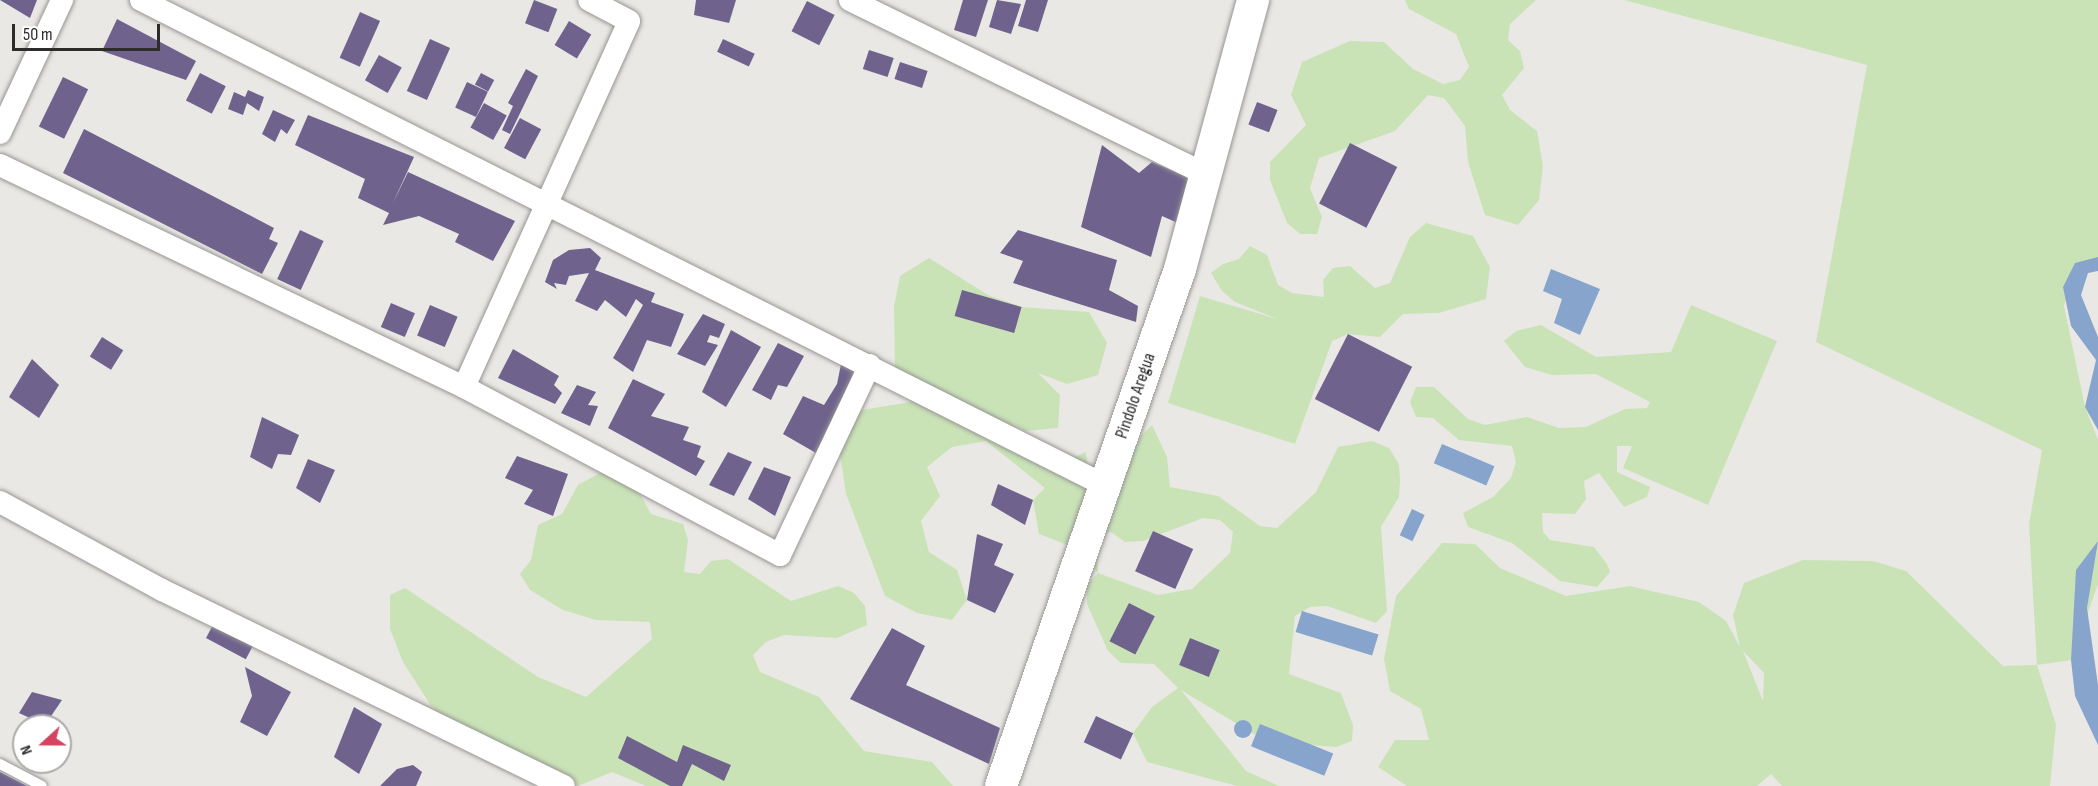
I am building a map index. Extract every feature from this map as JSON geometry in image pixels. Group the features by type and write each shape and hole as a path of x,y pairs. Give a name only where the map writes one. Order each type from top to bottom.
{"main road":[{"name":"Pindolo Aregua","path":"1001,786 1208,175 1253,0"}],"street":[{"path":"0,133 62,0"},
{"path":"141,0 870,365 1104,485"},
{"path":"464,387 629,21 589,0"},
{"path":"850,0 1208,175"},
{"path":"0,165 464,387 780,555 870,365"},
{"path":"0,502 162,590 564,786"}],"lane":[{"path":"0,765 42,786"}],"green space":[{"path":"1405,0 1536,0 1510,24 1508,40 1520,51 1524,68 1502,95 1510,110 1537,131 1543,166 1539,200 1518,225 1485,215 1468,162 1465,126 1444,98 1428,95 1395,131 1319,158 1310,188 1322,217 1317,234 1300,234 1287,223 1270,180 1270,162 1306,125 1291,95 1302,62 1350,41 1384,42 1413,69 1443,84 1460,80 1469,67 1456,34 1409,9"},
{"path":"1624,0 2098,0 2098,261 2075,263 2064,306 2085,407 2098,440 2098,584 2071,660 2037,665 2029,524 2042,450 1816,342 1867,65"},
{"path":"1426,223 1473,236 1490,267 1486,299 1439,313 1403,314 1380,337 1348,334 1332,341 1295,444 1168,403 1200,296 1277,319 1235,302 1222,291 1211,273 1223,264 1239,259 1250,246 1267,255 1278,285 1292,293 1324,297 1323,280 1333,268 1350,266 1375,288 1390,283 1410,237"},
{"path":"929,258 988,295 1022,307 1089,312 1107,343 1098,375 1067,384 1038,373 1060,395 1058,428 1025,431 1012,423 1055,466 1086,452 1090,485 1111,498 1141,436 1152,425 1167,457 1170,487 1218,496 1260,526 1277,528 1316,492 1338,447 1372,441 1389,448 1399,464 1400,480 1399,497 1381,527 1387,611 1376,623 1327,606 1310,607 1295,616 1289,674 1341,693 1353,725 1352,741 1336,747 1267,742 1181,690 1246,771 1279,786 1237,786 1147,762 1133,733 1152,707 1178,688 1154,664 1121,663 1108,651 1087,604 1087,586 1098,573 1075,548 1039,534 1033,500 1045,488 986,441 952,447 927,467 940,496 921,521 929,552 957,570 967,600 952,620 917,613 885,596 846,494 840,454 843,413 911,402 895,373 894,307 900,276","holes":["1203,518 1220,520 1233,532 1230,553 1192,589 1158,595 1098,573 1096,536 1111,532 1125,542 1143,541"]},
{"path":"1691,305 1777,341 1708,505 1623,468 1632,446 1617,446 1617,472 1650,487 1647,497 1624,507 1599,473 1584,481 1586,499 1575,514 1542,513 1543,532 1550,540 1594,547 1607,564 1610,572 1597,587 1560,581 1512,543 1468,527 1463,513 1493,497 1511,478 1516,462 1512,446 1459,440 1433,418 1416,417 1410,402 1416,387 1434,387 1468,419 1485,425 1527,417 1559,428 1586,427 1625,409 1647,408 1650,402 1596,374 1552,375 1525,367 1504,341 1516,331 1541,325 1596,357 1671,352"},
{"path":"607,469 635,485 651,514 683,524 688,540 684,572 700,574 711,561 728,559 791,601 838,586 854,593 865,606 867,625 837,638 784,635 766,642 753,655 760,672 819,697 864,751 932,762 953,786 646,786 612,772 578,786 456,732 431,706 403,662 390,629 390,595 405,588 538,677 586,697 652,639 650,622 596,620 563,610 530,590 520,574 531,560 538,525 562,514 578,485"},
{"path":"1442,543 1475,544 1500,568 1566,596 1630,586 1699,602 1726,621 1740,647 1733,615 1744,583 1803,560 1873,561 1906,571 2003,666 2037,665 2056,725 2050,786 1782,786 1771,774 1757,786 1407,786 1378,767 1395,740 1429,740 1421,709 1390,691 1384,659 1396,596","holes":["1743,651 1764,673 1763,701"]}],"water":[{"path":"2098,257 2098,271 2088,273 2081,295 2098,337 2098,430 2085,407 2096,360 2071,326 2063,287 2075,263"},
{"path":"1551,269 1600,289 1580,335 1554,323 1562,299 1543,291"},
{"path":"1442,444 1494,466 1486,486 1434,463"},
{"path":"1412,509 1425,515 1412,541 1400,535"},
{"path":"2098,541 2087,608 2098,685 2098,745 2075,696 2071,660 2076,570"},
{"path":"1302,611 1379,634 1372,655 1296,632"},
{"path":"1239,720 1247,720 1252,725 1250,736 1239,738 1234,733 1234,725"},
{"path":"1260,724 1333,754 1324,776 1251,746"}],"building":[{"path":"0,0 37,0 30,18"},
{"path":"534,0 557,9 548,32 525,23"},
{"path":"696,0 736,0 729,23 694,15"},
{"path":"963,0 988,0 976,37 954,30"},
{"path":"997,0 1021,4 1011,34 989,27"},
{"path":"1026,0 1048,0 1038,32 1018,26"},
{"path":"807,1 835,15 819,45 792,31"},
{"path":"360,12 380,21 360,67 340,58"},
{"path":"117,19 196,61 186,80 102,51"},
{"path":"569,21 591,34 577,58 555,45"},
{"path":"430,39 450,48 427,100 407,91"},
{"path":"723,39 755,54 749,66 717,52"},
{"path":"869,50 894,58 888,77 863,69"},
{"path":"379,55 402,68 388,93 365,80"},
{"path":"900,62 928,71 922,88 894,79"},
{"path":"526,69 538,76 510,134 502,130 513,106 508,103"},
{"path":"200,73 226,86 212,114 186,101"},
{"path":"481,73 494,80 488,92 475,84"},
{"path":"63,77 88,89 64,139 39,126"},
{"path":"467,82 488,92 476,117 455,107"},
{"path":"248,90 264,97 259,111 247,103 243,115 228,109 234,92 245,97"},
{"path":"1257,102 1278,110 1269,132 1248,124"},
{"path":"484,103 507,116 493,140 470,127"},
{"path":"273,110 295,120 287,134 281,129 275,142 262,134"},
{"path":"308,115 414,157 392,205 408,172 515,221 493,261 455,242 459,234 419,216 383,225 389,213 358,198 365,179 295,145"},
{"path":"520,118 541,129 525,159 504,148"},
{"path":"84,129 274,228 269,239 278,243 262,274 63,173"},
{"path":"1350,143 1397,167 1366,228 1319,204"},
{"path":"1102,145 1139,173 1152,162 1194,180 1180,224 1162,216 1151,257 1081,227"},
{"path":"300,230 324,241 301,290 277,279"},
{"path":"1018,230 1117,260 1109,290 1138,306 1136,322 1013,283 1023,261 1000,253"},
{"path":"590,248 601,258 595,270 655,293 651,302 684,314 671,347 647,340 633,372 613,358 643,305 636,299 626,317 605,300 597,311 575,301 589,273 569,276 566,285 554,283 557,289 545,282 553,260 569,250"},
{"path":"962,290 1022,307 1014,333 955,316"},
{"path":"391,303 415,313 405,337 381,327"},
{"path":"430,305 458,317 445,347 417,335"},
{"path":"703,314 725,324 719,338 710,335 707,342 718,345 705,366 677,354"},
{"path":"731,330 761,347 726,407 702,392"},
{"path":"1348,334 1412,367 1379,432 1315,399"},
{"path":"102,337 123,350 111,370 90,357"},
{"path":"778,343 804,356 787,387 778,385 771,400 752,390"},
{"path":"513,349 559,376 554,385 562,393 555,404 498,378"},
{"path":"32,359 59,385 39,418 9,397"},
{"path":"841,364 858,372 816,453 783,434 803,396 824,405 837,384"},
{"path":"633,379 665,394 651,416 689,427 683,440 701,446 697,457 705,461 696,476 608,428"},
{"path":"577,385 596,392 588,405 598,406 590,426 561,413"},
{"path":"262,417 299,435 291,455 278,454 272,469 250,457"},
{"path":"728,452 752,462 734,496 709,485"},
{"path":"517,456 568,474 553,516 524,504 533,490 505,478"},
{"path":"308,459 335,470 320,503 296,488"},
{"path":"764,467 791,477 775,516 748,499"},
{"path":"998,484 1033,500 1025,525 991,505"},
{"path":"1153,531 1193,549 1175,589 1135,571"},
{"path":"977,534 1003,544 994,565 1014,574 995,613 967,600"},
{"path":"1129,603 1155,616 1135,654 1109,641"},
{"path":"214,623 254,644 246,659 206,638"},
{"path":"892,628 925,646 906,685 1000,728 989,764 850,699"},
{"path":"1190,638 1220,650 1209,677 1179,665"},
{"path":"245,667 291,692 267,736 240,722 252,696"},
{"path":"32,692 62,700 52,714 19,713"},
{"path":"354,707 382,724 359,774 334,757"},
{"path":"1096,716 1133,733 1121,760 1084,742"},
{"path":"627,736 677,762 683,745 731,765 724,781 692,764 682,786 670,786 618,758"},
{"path":"413,765 422,772 416,786 380,786 397,769"},
{"path":"0,772 27,786 0,786"}]}
